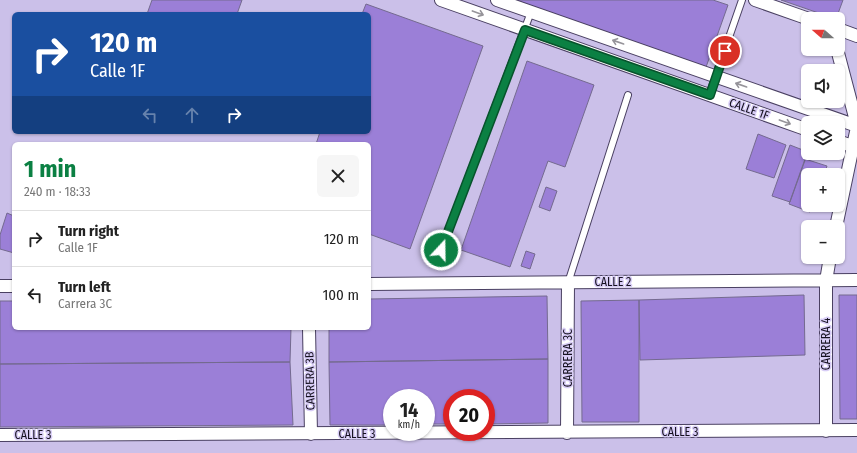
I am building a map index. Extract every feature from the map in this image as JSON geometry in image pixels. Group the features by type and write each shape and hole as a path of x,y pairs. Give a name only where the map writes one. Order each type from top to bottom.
{"street":[{"name":"CALLE 1F","path":"441,0 801,128"},
{"name":"CALLE 1F","path":"497,0 857,126"},
{"path":"755,0 801,16"},
{"path":"845,32 857,36"},
{"path":"838,220 855,147 857,126 839,56"},
{"path":"845,143 855,147"},
{"name":"CARRERA 4","path":"826,431 826,281 829,264"},
{"name":"CALLE 2","path":"371,284 857,280"},
{"name":"CARRERA 3C","path":"567,433 568,282"},
{"path":"0,286 12,286"},
{"name":"CARRERA 3B","path":"309,330 311,434"},
{"name":"CALLE 3","path":"0,435 567,433 857,430"}],"lane":[{"path":"710,95 742,0"},
{"path":"441,250 531,12"},
{"path":"568,282 628,95"}],"building":[{"path":"152,0 242,0 238,12 148,12"},
{"path":"505,0 713,0 728,5 705,70"},
{"path":"781,0 843,0 839,12 816,12"},
{"path":"366,4 483,46 410,249 371,235 371,142 317,142 319,134 371,134 371,12 363,12"},
{"path":"527,61 594,85 565,167 548,161 510,267 461,250"},
{"path":"758,134 786,145 774,178 746,169"},
{"path":"790,145 801,149 801,160 805,160 790,202 772,196"},
{"path":"805,160 827,166 826,168 802,168"},
{"path":"801,170 801,209 789,204"},
{"path":"546,187 557,191 550,211 539,207"},
{"path":"7,213 12,215 12,252 0,249 0,235"},
{"path":"526,251 535,254 530,269 521,266"},
{"path":"804,295 805,355 640,360 639,300"},
{"path":"839,295 857,295 857,419 840,419"},
{"path":"547,296 548,359 329,362 329,330 371,330 371,299"},
{"path":"639,300 639,422 582,422 581,301"},
{"path":"0,301 12,301 12,330 291,330 290,362 0,364"},
{"path":"548,359 548,423 495,424 495,389 443,389 443,424 435,424 435,389 383,389 383,425 330,425 329,362"},
{"path":"290,362 293,425 0,427 0,364"}],"route":[{"path":"441,250 525,30 710,95 725,51"}]}
